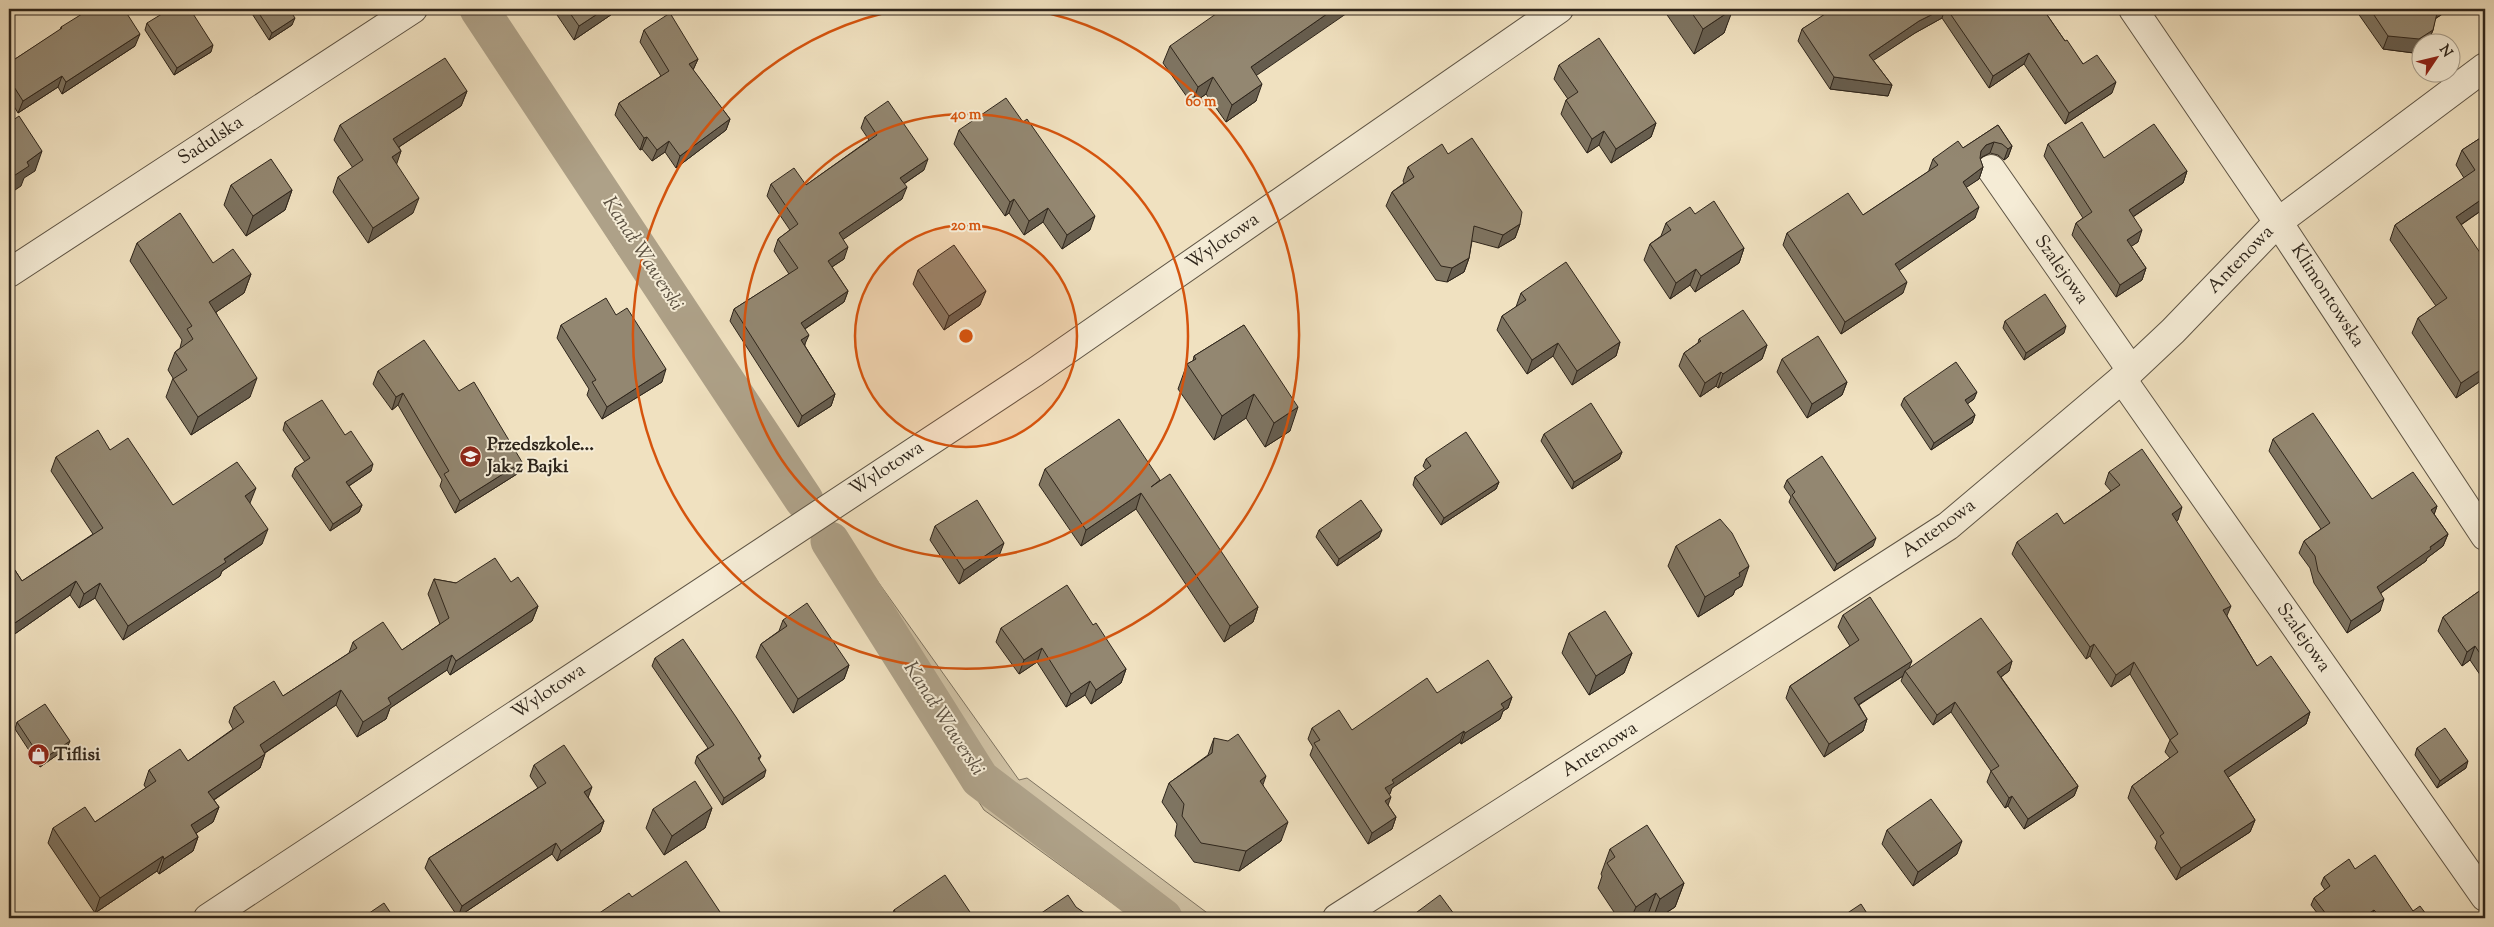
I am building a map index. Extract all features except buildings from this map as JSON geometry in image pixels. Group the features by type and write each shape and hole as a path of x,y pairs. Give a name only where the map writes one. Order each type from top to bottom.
{"street":[{"name":"Sadulska","path":"9,273 412,9"},
{"name":"Wylotowa","path":"208,918 1035,372 1559,9"},
{"name":"Klimontowska","path":"2133,9 2278,222 2485,536"},
{"name":"Antenowa","path":"1336,918 1940,532 2126,375 2172,331 2278,222 2485,67"},
{"name":"Szalejowa","path":"1991,169 2126,375 2485,897"}],"shaded area":[{"path":"461,9 501,9 815,496 797,507 627,253 620,256"},
{"path":"839,527 1019,780 1027,778 1214,918 1133,918 984,810 813,544"}],"waterway":[{"name":"Kanał Wawerski","path":"479,9 804,500"},
{"name":"Kanał Wawerski","path":"830,541 980,779 1163,918"}],"place":[{"name":"Przedszkole... Jak z Bajki","path":"471,456"},
{"name":"Tiflisi","path":"38,755"}]}
